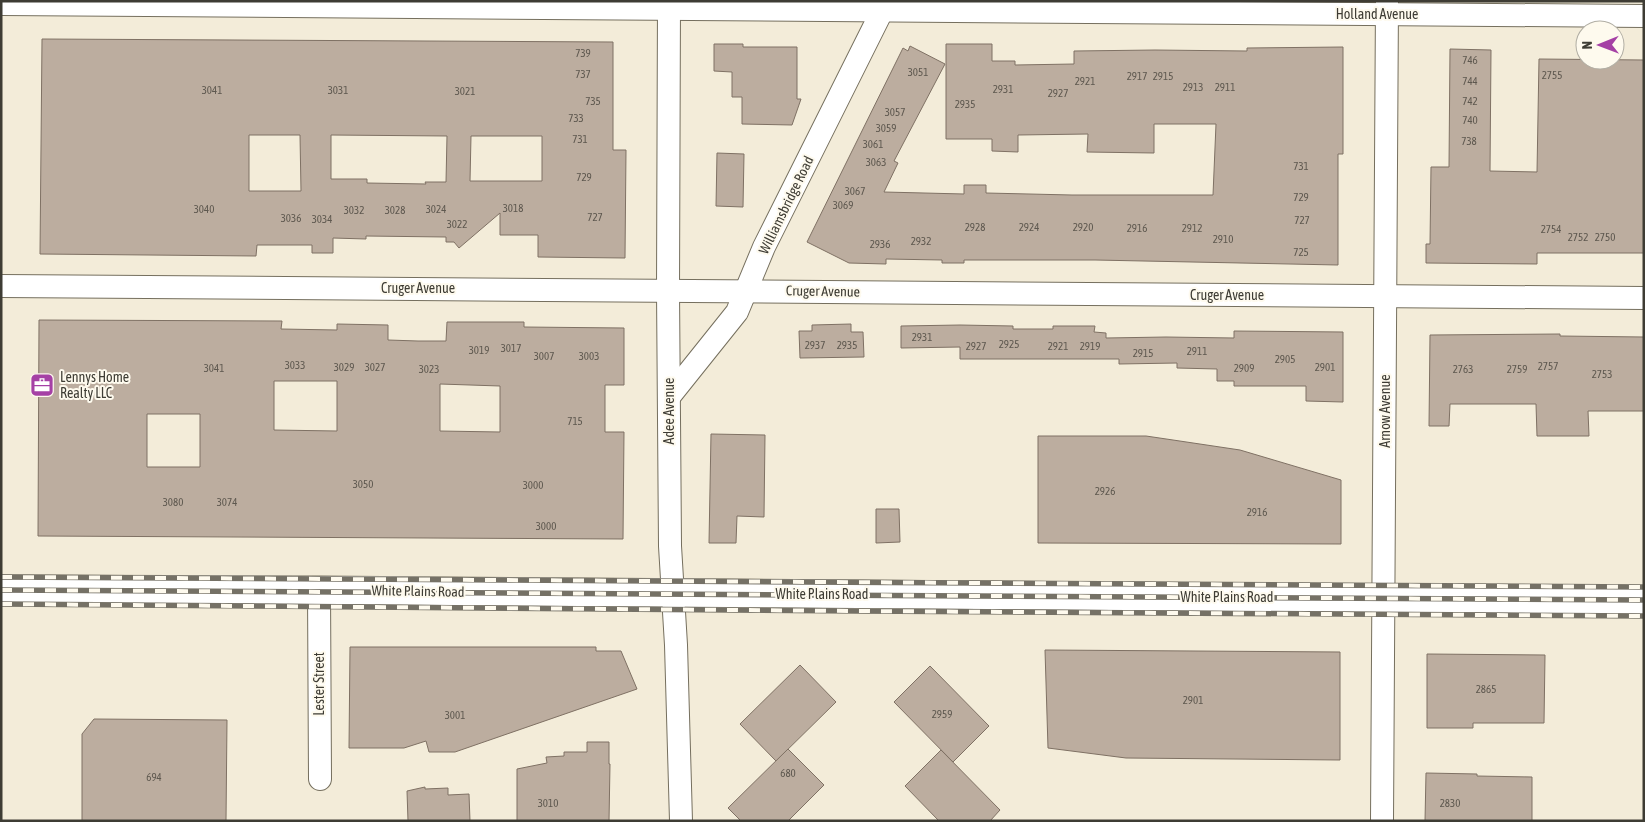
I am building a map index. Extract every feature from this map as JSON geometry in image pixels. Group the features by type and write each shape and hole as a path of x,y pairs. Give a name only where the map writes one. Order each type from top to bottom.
{"main road":[{"name":"White Plains Road","path":"1,589 1644,600"}],"street":[{"name":"Holland Avenue","path":"1,4 1387,8 1644,16"},
{"name":"Adee Avenue","path":"669,5 668,290 670,546 678,696 681,821"},
{"name":"Williamsbridge Road","path":"669,397 737,312 764,247 885,6"},
{"name":"Arnow Avenue","path":"1382,821 1387,8"},
{"name":"Cruger Avenue","path":"1,286 1644,298"},
{"name":"Lester Street","path":"319,590 320,779"}],"building":[{"path":"42,39 613,42 613,150 626,150 625,258 538,257 538,235 500,235 500,213 459,248 454,242 446,242 446,237 366,236 366,239 333,238 333,253 312,253 312,245 257,245 256,256 40,254","holes":["249,135 300,135 301,191 249,191","331,135 447,136 446,182 425,182 426,184 367,183 367,179 331,179","471,136 542,136 542,181 470,181"]},
{"path":"714,44 743,44 743,47 797,47 797,99 801,99 792,125 742,124 742,97 732,97 732,72 714,71"},
{"path":"946,44 992,44 992,61 1015,61 1015,65 1074,64 1074,51 1247,51 1247,48 1343,47 1343,154 1338,154 1338,265 1095,260 964,260 964,263 942,263 942,260 886,259 886,264 849,263 807,242 903,48 908,51 910,46 945,64 894,161 898,163 884,192 964,194 964,185 986,185 986,193 1213,195 1216,124 1154,124 1154,153 1087,152 1088,134 1018,135 1018,152 992,151 992,139 946,139"},
{"path":"1450,49 1491,50 1490,171 1537,172 1539,59 1575,59 1575,70 1625,70 1625,60 1644,60 1644,253 1537,253 1537,264 1426,263 1426,244 1430,244 1431,167 1449,167"},
{"path":"717,153 744,154 743,207 716,206"},
{"path":"39,320 282,321 281,329 337,330 337,324 388,325 388,340 418,341 446,341 447,322 524,322 524,327 624,328 624,385 605,385 605,432 624,432 623,539 38,536","holes":["274,381 337,381 337,431 274,430","440,384 500,386 500,432 440,431","147,414 200,414 200,467 147,467"]},
{"path":"851,324 851,332 863,332 864,357 800,358 799,331 812,331 812,325"},
{"path":"901,326 1013,326 1013,329 1053,329 1053,326 1095,326 1094,332 1106,333 1106,338 1234,338 1234,331 1343,332 1343,402 1306,401 1306,386 1234,386 1234,381 1217,381 1217,369 1177,368 1177,363 1119,364 1119,359 960,359 960,347 901,348"},
{"path":"1560,334 1560,336 1644,337 1644,411 1588,411 1589,436 1537,436 1536,404 1450,404 1449,426 1429,426 1430,335"},
{"path":"711,434 765,435 764,517 737,516 736,543 709,543"},
{"path":"1038,436 1146,436 1240,450 1341,480 1341,544 1038,543"},
{"path":"876,509 899,509 900,542 876,543"},
{"path":"350,647 596,647 596,651 621,651 637,689 455,752 429,752 426,741 404,748 349,748"},
{"path":"1045,650 1340,652 1340,760 1126,758 1048,748"},
{"path":"1427,654 1545,655 1544,723 1473,723 1473,728 1427,728"},
{"path":"800,665 836,702 776,761 740,724"},
{"path":"930,666 989,726 953,762 894,702"},
{"path":"94,719 227,720 226,821 82,821 82,734"},
{"path":"587,742 609,742 609,821 517,821 517,769 547,763 546,757 564,756 564,752 587,752"},
{"path":"788,749 824,785 788,821 741,821 728,808"},
{"path":"941,750 1000,810 990,821 939,821 905,786"},
{"path":"1426,773 1532,777 1532,821 1425,821"},
{"path":"425,787 425,789 448,788 448,795 469,794 470,821 408,821 407,791"}],"railway":[{"path":"1,577 1644,587"},
{"path":"1,590 1644,600"},
{"path":"1,604 1644,616"}],"place":[{"name":"Lennys Home Realty LLC","path":"42,385"}]}
